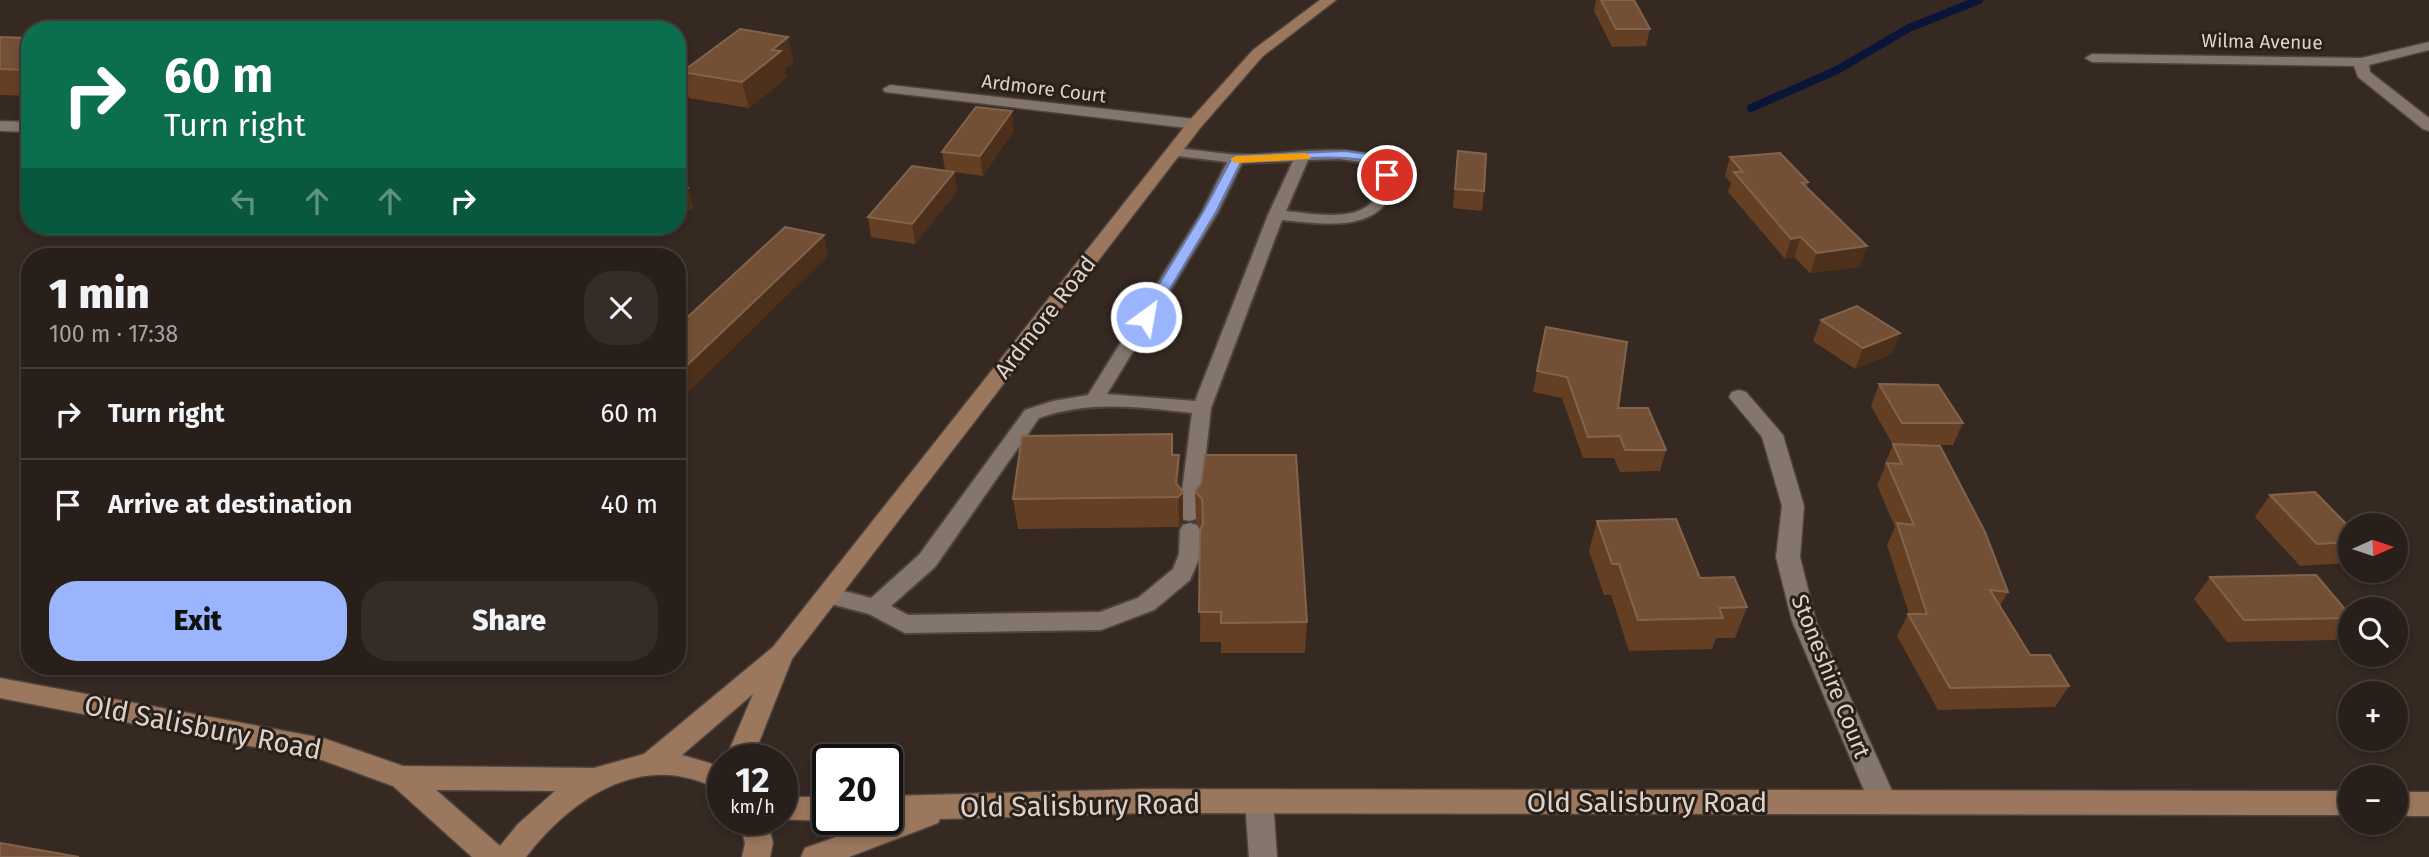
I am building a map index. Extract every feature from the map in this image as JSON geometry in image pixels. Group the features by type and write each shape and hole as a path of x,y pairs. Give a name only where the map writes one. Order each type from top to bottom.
{"main road":[{"name":"Ardmore Road","path":"652,764 782,654 1195,124 1258,53 1329,0"},
{"name":"Ardmore Road","path":"745,744 782,654"},
{"name":"Old Salisbury Road","path":"0,688 323,749 403,778 594,780"},
{"name":"Old Salisbury Road","path":"509,857 526,831 557,802 594,780 622,769 652,764 680,764 707,770"},
{"name":"Old Salisbury Road","path":"403,778 492,857"},
{"name":"Old Salisbury Road","path":"903,808 1047,803 1259,801 2338,803"},
{"path":"2408,804 2429,804"},
{"name":"Old Salisbury Road","path":"816,857 943,808"},
{"path":"756,857 759,843 757,835"}],"street":[{"name":"Wilma Avenue","path":"2092,58 2361,62 2429,46"},
{"path":"2361,62 2363,74 2429,126"},
{"name":"Ardmore Court","path":"890,89 1195,124"},
{"path":"0,127 21,127"},
{"name":"Stoneshire Court","path":"1739,397 1772,435 1793,506 1788,557 1804,621 1882,802"},
{"path":"1259,801 1262,857"}],"lane":[{"path":"1174,152 1237,158 1345,155 1378,160 1386,166 1387,175 1382,196 1376,208 1368,214 1332,219 1276,215"},
{"path":"828,595 875,607 905,624 1101,621 1146,604 1182,574 1190,554 1189,522 1202,408 1276,215 1302,157"},
{"path":"1095,398 1210,212 1237,158"},
{"path":"875,607 927,561 1032,414 1055,404 1095,398 1202,408"}],"building":[{"path":"1601,0 1634,0 1650,29 1616,29"},
{"path":"740,29 788,37 772,50 781,51 742,82 686,73 686,69"},
{"path":"0,37 21,38 21,70 0,69"},
{"path":"976,107 1012,111 980,156 942,152"},
{"path":"1458,151 1486,154 1484,191 1455,189"},
{"path":"1780,153 1808,182 1802,183 1867,246 1817,253 1801,237 1791,239 1734,172 1743,172 1730,157"},
{"path":"912,166 954,172 912,224 868,217"},
{"path":"785,227 824,235 686,366 686,319"},
{"path":"1857,306 1900,333 1863,348 1821,320"},
{"path":"1546,327 1627,342 1618,408 1648,408 1666,450 1625,450 1620,436 1588,437 1567,377 1537,371"},
{"path":"1879,384 1938,385 1963,423 1902,423"},
{"path":"1172,434 1172,455 1179,455 1176,483 1183,492 1178,497 1013,499 1022,436"},
{"path":"1893,444 1940,446 1985,532 2008,592 1990,590 2030,655 2050,655 2069,686 1950,688 1908,614 1927,614 1897,523 1914,525 1887,463 1902,464"},
{"path":"1205,455 1296,455 1307,622 1221,623 1221,612 1199,612 1200,531 1203,523 1202,499 1195,491 1201,484"},
{"path":"2315,492 2338,516 2338,543 2317,544 2270,495"},
{"path":"1676,519 1700,578 1734,577 1747,607 1719,608 1723,618 1638,620 1619,564 1612,564 1597,521"},
{"path":"2316,575 2338,601 2338,618 2244,620 2210,577"},
{"path":"0,843 79,857 0,857"}],"waterway":[{"path":"1751,108 1837,70 1909,28 1979,0"}],"slow traffic":[{"path":"1236,159 1305,157"}],"route":[{"path":"1146,317 1210,212 1237,158 1345,155 1363,157 1378,160 1386,166 1387,175"}]}
